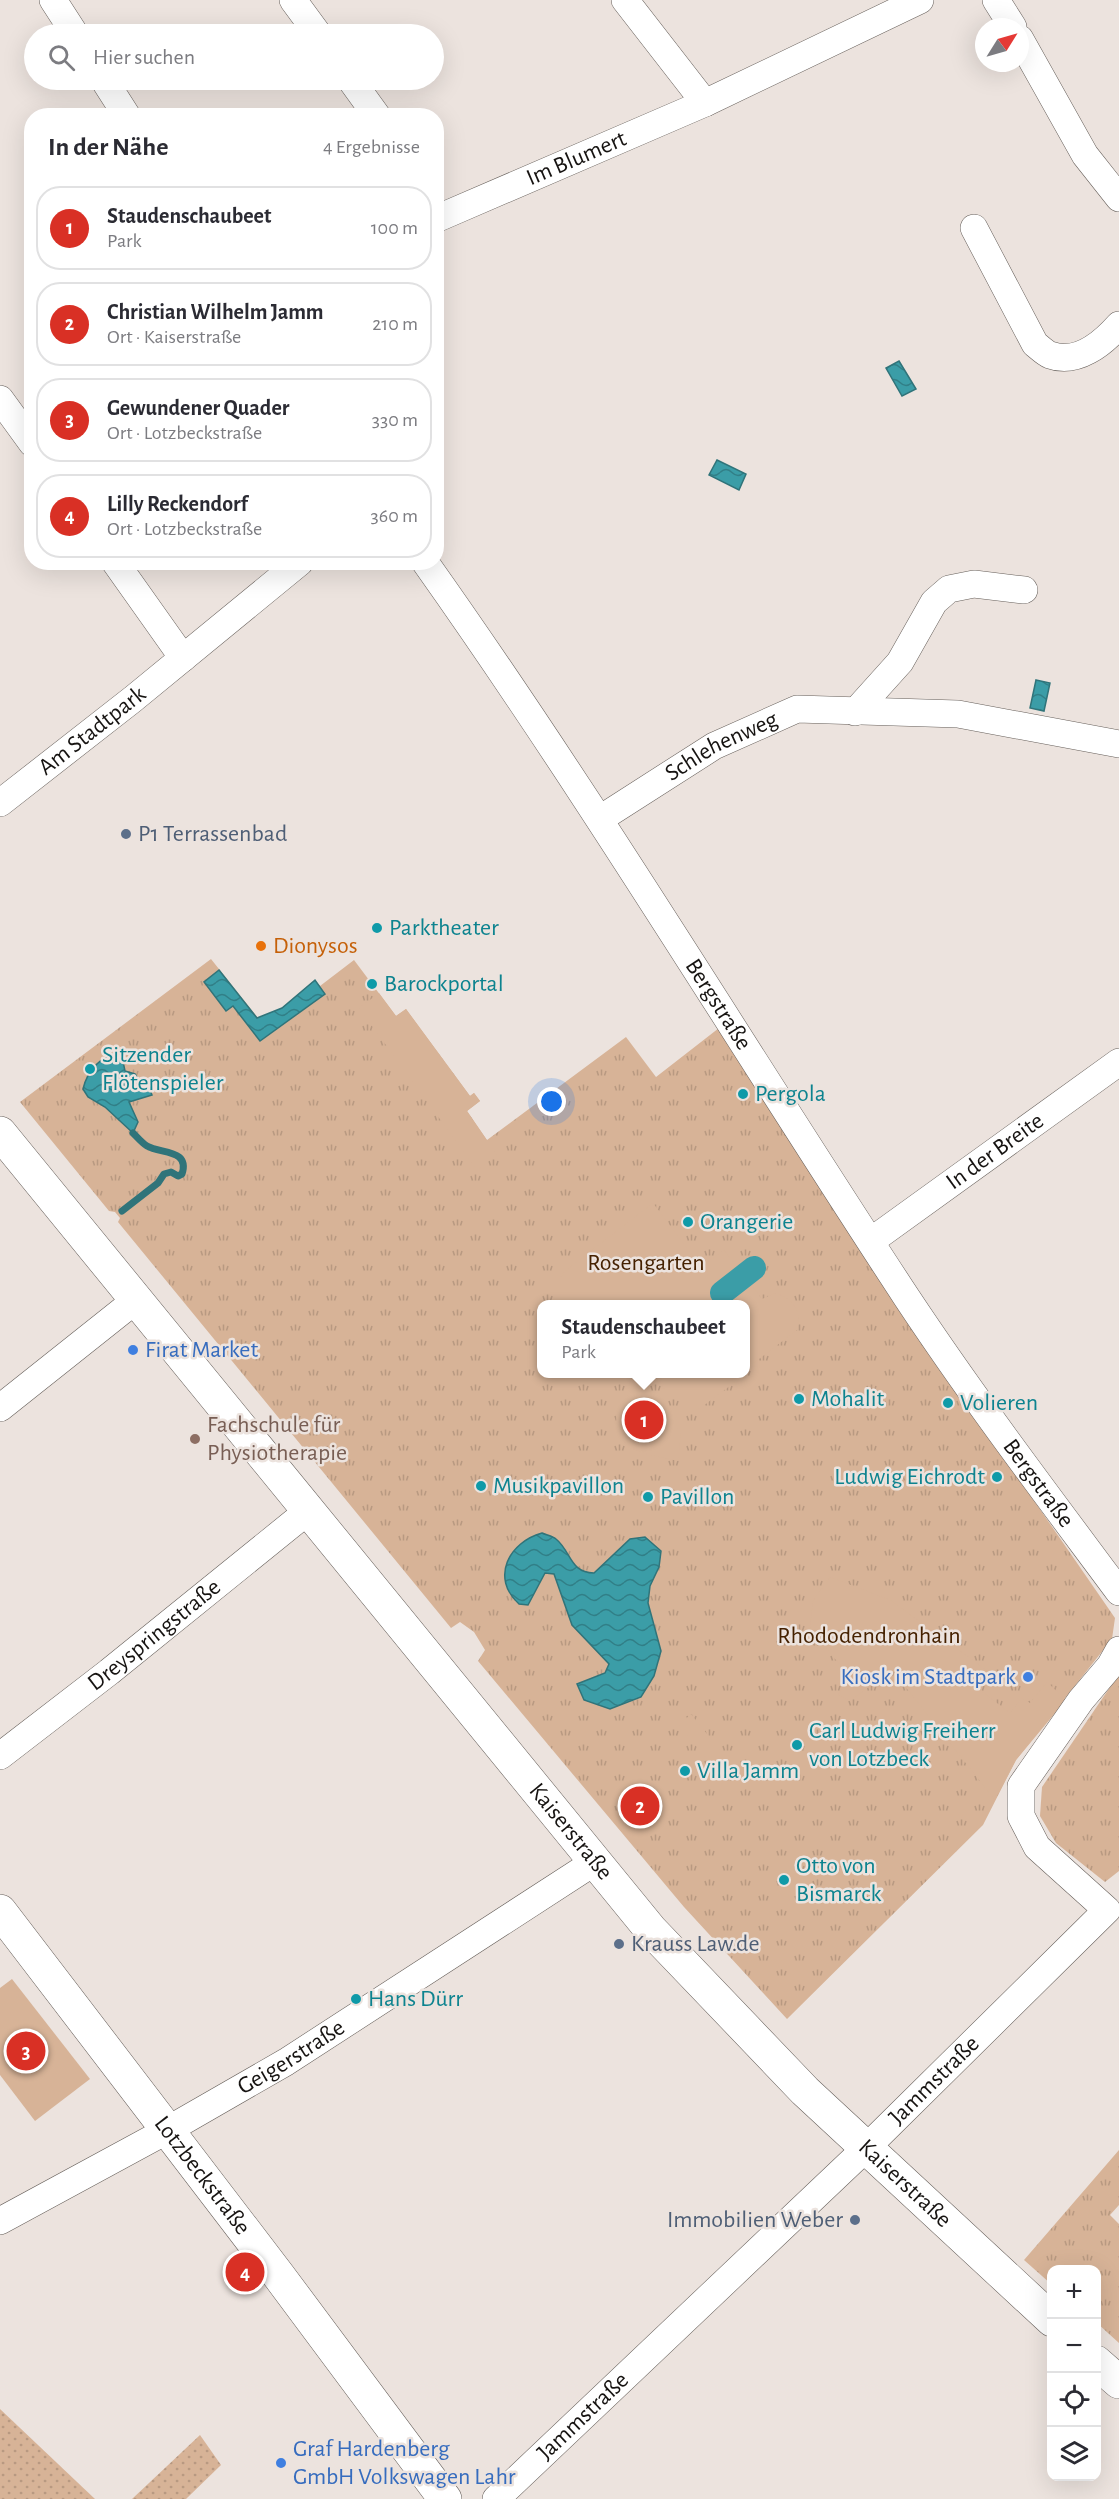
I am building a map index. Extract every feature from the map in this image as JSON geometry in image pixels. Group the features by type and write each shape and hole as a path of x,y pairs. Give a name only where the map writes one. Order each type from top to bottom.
{"street":[{"path":"53,0 69,24"},
{"path":"293,0 311,24"},
{"path":"625,0 705,102"},
{"name":"Im Blumert","path":"444,208 557,168 705,102 920,0"},
{"path":"996,0 1007,18"},
{"path":"1029,55 1085,155 1119,198"},
{"path":"110,90 122,108"},
{"path":"358,90 371,108"},
{"path":"974,228 1035,344 1050,355 1076,356 1103,344 1119,325"},
{"path":"0,399 24,432"},
{"path":"121,570 183,658"},
{"name":"Am Stadtpark","path":"0,803 290,570"},
{"name":"Bergstraße","path":"430,570 600,819 871,1241 980,1403 1119,1592"},
{"path":"855,712 900,662 934,602 949,589 974,584 1024,590"},
{"name":"Schlehenweg","path":"600,819 714,746 797,709 958,714 1119,744"},
{"name":"In der Breite","path":"871,1241 1119,1062"},
{"name":"Kaiserstraße","path":"0,1133 651,1930 805,2091 1051,2319"},
{"path":"0,1408 137,1299"},
{"name":"Dreyspringstraße","path":"0,1756 110,1672 308,1511"},
{"name":"Jammstraße","path":"496,2499 866,2148 1107,1910 1037,1847 1021,1816 1022,1786 1081,1700 1110,1666 1119,1650"},
{"name":"Geigerstraße","path":"0,2221 166,2131 286,2061 596,1861"},
{"name":"Lotzbeckstraße","path":"0,1911 279,2276 444,2499"},
{"path":"1101,2366 1119,2382"}],"green space":[{"path":"211,959 258,1018 282,1008 315,980 320,986 354,960 396,1016 406,1009 470,1096 474,1093 480,1101 467,1111 487,1140 626,1037 656,1077 719,1028 899,1305 1115,1618 1112,1639 1016,1760 983,1825 787,2019 684,1907 478,1661 485,1650 474,1632 460,1622 451,1628 118,1222 120,1218 115,1212 109,1211 20,1102"},
{"path":"379,993 396,1016 406,1009 470,1096 474,1093 480,1101 467,1111 497,1155 477,1170 359,1008"},
{"name":"Rosengarten","path":"653,1203 701,1267 724,1250 762,1299 775,1293 787,1298 795,1307 799,1323 797,1330 750,1366 750,1300 560,1300 560,1278 565,1271"},
{"path":"676,1378 741,1378 699,1409"},
{"path":"642,1382 681,1433 678,1461 638,1451 626,1444 620,1433 616,1418 621,1404"},
{"name":"Rhododendronhain","path":"830,1577 890,1600 992,1674 980,1690 1010,1713 1022,1698 1030,1703 1047,1682 1066,1700 1016,1760 995,1800 892,1670 850,1701 838,1695 850,1674 810,1627 813,1601"},
{"path":"1119,1674 1119,1871 1105,1882 1056,1843 1040,1816 1042,1787"},
{"path":"691,1714 749,1786 742,1792 742,1786 732,1775 727,1774 722,1778 679,1725"},
{"path":"12,1979 90,2079 35,2121 0,2075 0,1988"},
{"path":"1119,2150 1119,2205 1110,2215 1119,2224 1119,2343 1101,2327 1101,2265 1047,2265 1047,2280 1024,2260"},
{"path":"0,2409 95,2499 0,2499"},
{"path":"200,2435 221,2465 186,2499 132,2499"}],"water":[{"path":"899,361 916,389 902,396 886,368"},
{"path":"717,460 746,474 739,490 709,475"},
{"path":"1036,680 1050,683 1044,711 1030,708"},
{"path":"219,970 257,1018 282,1008 315,980 325,994 260,1041 233,1006 226,1011 204,982"},
{"path":"121,1052 125,1071 135,1074 141,1084 148,1085 152,1095 129,1102 138,1122 133,1133 105,1107 88,1097 83,1089 96,1064 114,1053"},
{"path":"542,1533 556,1539 575,1565 586,1572 594,1573 630,1539 645,1537 661,1551 659,1567 650,1586 648,1603 661,1651 654,1676 641,1697 610,1709 584,1700 577,1684 605,1673 609,1664 572,1625 554,1574 545,1573 528,1605 519,1604 510,1594 506,1583 507,1562 520,1544"}],"waterway":[{"path":"122,1211 158,1183 164,1174 171,1172 178,1176 182,1174 182,1160 178,1156 147,1146 133,1133"},
{"path":"722,1293 754,1268"}],"place":[{"name":"P1 Terrassenbad","path":"126,834"},
{"name":"Parktheater","path":"377,928"},
{"name":"Dionysos","path":"261,946"},
{"name":"Barockportal","path":"372,984"},
{"name":"Sitzender Flötenspieler","path":"90,1069"},
{"name":"Pergola","path":"743,1094"},
{"name":"Orangerie","path":"688,1222"},
{"name":"Firat Market","path":"133,1350"},
{"name":"Mohalit","path":"799,1399"},
{"name":"Volieren","path":"948,1403"},
{"name":"Staudenschaubeet","path":"644,1420"},
{"name":"Fachschule für Physiotherapie","path":"195,1439"},
{"name":"Ludwig Eichrodt","path":"997,1477"},
{"name":"Musikpavillon","path":"481,1486"},
{"name":"Pavillon","path":"648,1497"},
{"name":"Kiosk im Stadtpark","path":"1028,1677"},
{"name":"Carl Ludwig Freiherr von Lotzbeck","path":"797,1745"},
{"name":"Villa Jamm","path":"685,1771"},
{"name":"Christian Wilhelm Jamm","path":"640,1806"},
{"name":"Otto von Bismarck","path":"784,1880"},
{"name":"Krauss Law.de","path":"619,1944"},
{"name":"Hans Dürr","path":"356,1999"},
{"name":"Gewundener Quader","path":"26,2051"},
{"name":"Immobilien Weber","path":"855,2220"},
{"name":"Lilly Reckendorf","path":"245,2272"},
{"name":"Graf Hardenberg GmbH Volkswagen Lahr","path":"281,2463"}]}
